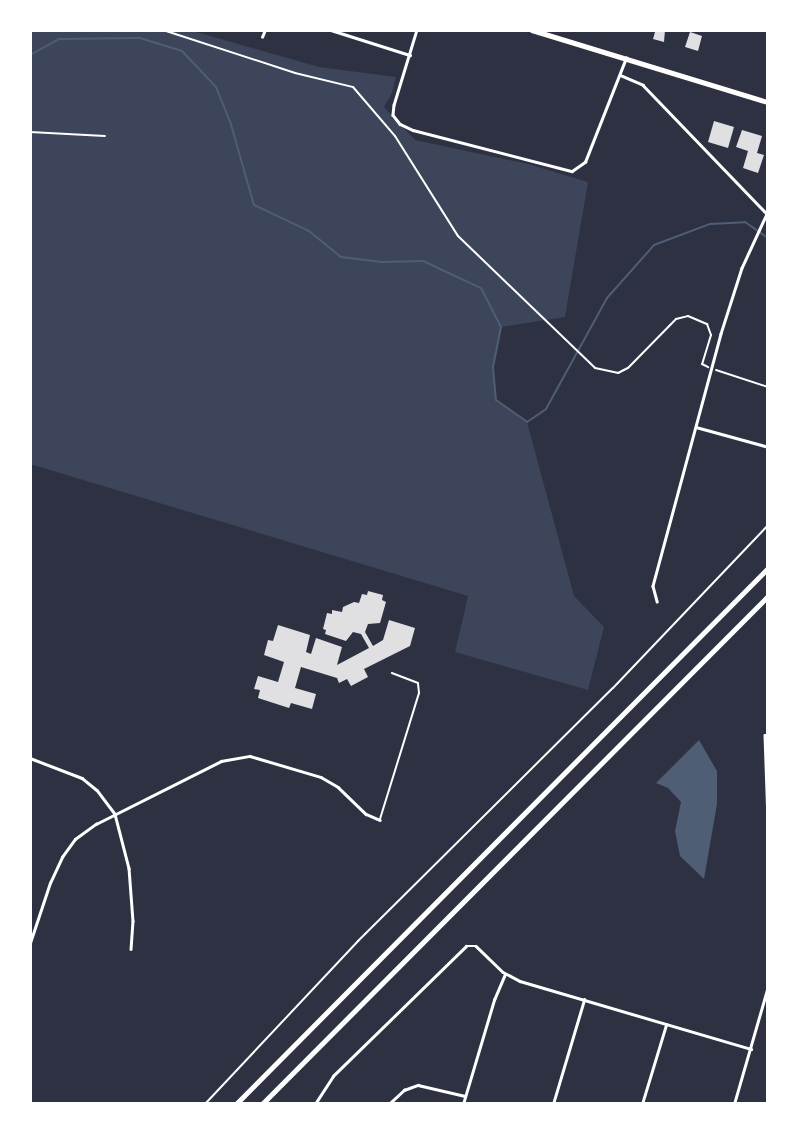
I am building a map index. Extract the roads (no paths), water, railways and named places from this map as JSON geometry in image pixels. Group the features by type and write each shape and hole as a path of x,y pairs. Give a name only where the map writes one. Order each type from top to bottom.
{"main road":[{"path":"532,30 768,102"},
{"path":"236,1104 768,568"},
{"path":"262,1104 768,596"}],"street":[{"path":"262,37 265,30"},
{"path":"331,30 410,55"},
{"path":"417,30 394,105 396,119 413,131 572,171 585,162 626,58"},
{"path":"620,75 643,85 767,214 742,268 712,368 653,586 657,601"},
{"path":"696,427 765,446"},
{"path":"765,735 768,821"},
{"path":"30,943 62,856 75,839 115,814 221,761 250,756 330,781 358,808 380,820"},
{"path":"30,758 82,778 97,790 115,814 129,868 133,921 131,949"},
{"path":"315,1104 333,1076 460,949 471,945 479,948 506,973 527,984 751,1048"},
{"path":"463,1104 494,1000 506,973"},
{"path":"734,1104 768,986"},
{"path":"553,1104 584,1000"},
{"path":"642,1104 666,1025"},
{"path":"389,1104 404,1090 418,1085 465,1096"}],"lane":[{"path":"30,132 105,136"},
{"path":"380,820 419,693 418,683 392,673"}],"waterway":[{"path":"30,55 59,39 140,38 182,51 216,87 230,121 254,205 309,231 341,257 382,262 423,261 481,288 501,327 493,367 496,400 527,422 546,409 607,298 654,245 710,224 745,222 768,238"}]}
